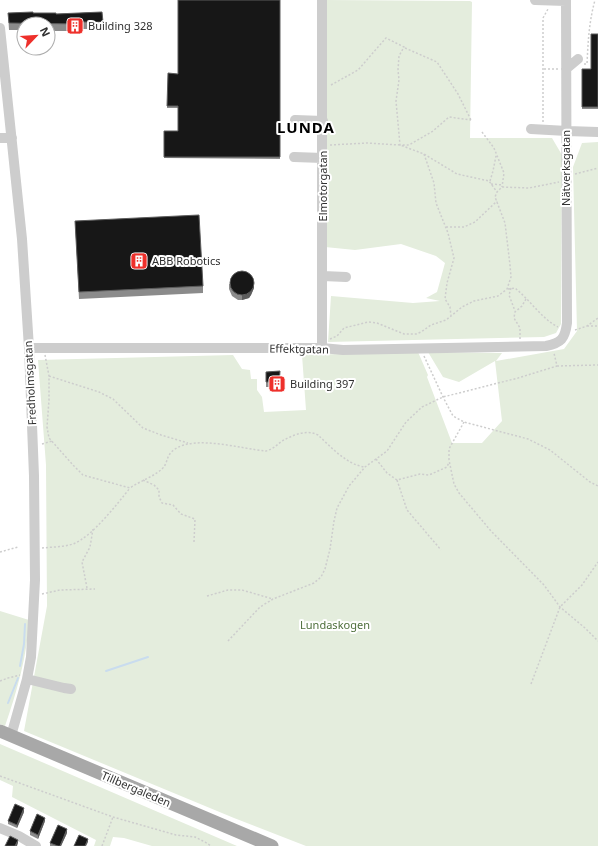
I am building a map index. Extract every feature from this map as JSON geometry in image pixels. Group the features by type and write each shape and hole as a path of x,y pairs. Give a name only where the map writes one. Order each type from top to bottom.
{"main road":[{"name":"Tillbergaleden","path":"6,734 272,846"}],"street":[{"name":"Elmotorgatan","path":"322,0 322,343"},
{"path":"534,0 566,0"},
{"name":"Nätverksgatan","path":"565,333 567,131 572,64 566,0"},
{"name":"Fredholmsgatan","path":"0,28 22,239 29,348 33,446 34,549 32,641 27,677 6,734"},
{"path":"295,120 323,121"},
{"path":"531,129 598,132"},
{"path":"0,138 12,138"},
{"path":"294,157 323,158"},
{"path":"323,276 346,277"},
{"path":"552,345 560,341 565,333"},
{"name":"Effektgatan","path":"29,348 322,343 343,350 552,345"},
{"path":"27,677 71,689"},
{"path":"0,828 19,836 36,846"}],"path":[{"path":"543,130 543,18 552,0"},
{"path":"543,70 572,64 587,64 590,20 595,0"},
{"path":"322,86 329,86 358,70 386,38 437,62 458,94 471,120 449,117 433,131 409,145 400,146"},
{"path":"400,146 396,101 399,80 399,56 404,47"},
{"path":"482,132 494,148 504,172 502,186 495,197 505,223 510,265 510,277 507,289"},
{"path":"323,146 367,142 400,146 424,154 457,174 489,182 497,192"},
{"path":"424,154 434,183 436,203 446,227 454,258 447,283 445,299 450,307 451,316"},
{"path":"489,182 493,171 496,154"},
{"path":"491,184 529,188 554,184 577,173 598,168"},
{"path":"446,227 464,227 475,222 497,201"},
{"path":"511,288 510,295 512,307 515,312 514,318 520,328 520,346"},
{"path":"322,343 338,336 344,328 368,322 377,323 404,334 416,334 431,325 446,320 462,307 474,301 498,296 507,289 511,288 515,288 527,298 552,324 565,333 588,326 598,326"},
{"path":"515,312 522,306 527,298"},
{"path":"588,326 598,318"},
{"path":"552,345 557,366"},
{"path":"43,348 49,376 48,438 83,474 90,478 130,488"},
{"path":"421,348 453,416 464,422 528,439 550,450 590,482 598,486"},
{"path":"228,641 260,607 273,599 314,583 321,577 325,569 330,549 337,508 349,486 365,467 387,451 406,422 422,407 443,397 518,378 557,366 598,365"},
{"path":"49,376 99,392 113,399 143,428 190,444"},
{"path":"464,422 448,449 454,484 491,531 544,585 560,607 598,641"},
{"path":"34,549 60,547 74,543 88,534 115,507 130,488 163,468 168,454 177,448 190,444 221,444 266,451 298,434 313,432 347,459 365,467"},
{"path":"33,446 52,441"},
{"path":"376,459 387,473 397,480 407,510 441,550"},
{"path":"397,480 420,474 429,475 439,472 447,467 449,460"},
{"path":"143,480 154,485 159,490 159,497 162,503 173,506 181,514 195,519 194,542"},
{"path":"87,588 82,562 90,547 93,529"},
{"path":"0,552 18,547"},
{"path":"531,684 560,607 582,585 598,562"},
{"path":"34,596 60,590 87,588 95,589"},
{"path":"207,596 228,590 242,590 273,599"},
{"path":"0,681 12,677 27,677"},
{"path":"0,776 114,816 176,835 195,837 211,846"},
{"path":"102,846 114,816"}],"green space":[{"path":"325,0 472,2 470,138 552,138 562,155 561,324 556,333 544,337 328,342 331,296 413,303 440,301 426,298 437,292 445,263 436,256 401,244 355,250 325,247"},
{"name":"Lundaskogen","path":"598,142 598,846 306,846 234,818 24,731 47,606 46,465 38,360 233,355 242,369 250,370 251,379 257,379 257,390 262,397 264,412 306,410 302,355 418,352 428,375 427,377 452,443 482,443 502,421 495,361 459,382 443,377 428,352 502,353 496,361 564,349 577,331 573,167 582,143"},
{"path":"0,611 29,620 21,674 5,726 0,724"},
{"path":"0,744 237,846 152,846 124,838 113,837 110,846 94,846 96,840 12,797 13,786 0,780"}],"building":[{"path":"178,0 280,0 280,157 164,157 164,131 178,131 178,106 167,106 168,73 178,74"},
{"path":"33,12 56,14 102,12 103,22 56,24 56,16 16,16 16,23 9,23 8,13"},
{"path":"591,34 598,34 598,107 582,107 582,69 591,69"},
{"name":"ABB Robotics","path":"199,215 203,286 79,292 75,221"},
{"path":"242,271 247,272 253,278 253,288 247,294 242,295 237,294 231,288 230,283 231,278 237,272"},
{"path":"280,371 279,387 273,387 273,382 266,382 266,372"},
{"path":"15,804 24,808 17,825 8,821"},
{"path":"37,814 45,818 38,835 30,831"},
{"path":"58,825 67,829 60,846 50,843"},
{"path":"79,835 88,839 85,846 74,846"},
{"path":"10,836 18,840 15,846 5,846"}],"waterway":[{"path":"20,666 24,644 25,624"},
{"path":"106,671 148,657"},
{"path":"8,703 18,678"}],"place":[{"name":"Building 328","path":"75,26"},
{"name":"ABB Robotics","path":"139,261"},
{"name":"Building 397","path":"277,384"}],"district":[{"name":"LUNDA","path":"306,128"}]}
